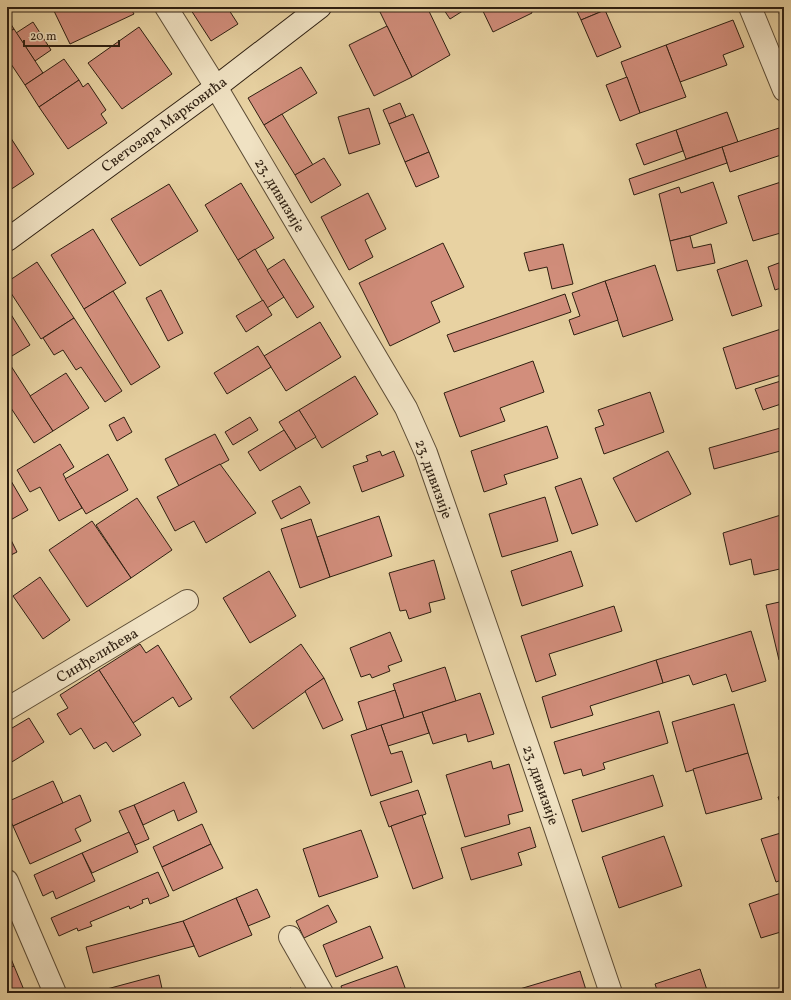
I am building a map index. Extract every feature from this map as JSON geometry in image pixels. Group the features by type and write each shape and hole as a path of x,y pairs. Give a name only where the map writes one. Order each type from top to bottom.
{"street":[{"name":"23. дивизије","path":"166,7 216,87 406,408 420,439 526,742 611,993"},
{"name":"Светозара Марковића","path":"7,240 216,87 320,7"},
{"path":"750,7 784,90"},
{"name":"Синђелићева","path":"7,709 187,601"},
{"path":"7,881 55,993"},
{"path":"290,937 322,993"}],"building":[{"path":"61,7 130,7 134,14 70,44 54,11"},
{"path":"189,7 227,7 238,24 211,41"},
{"path":"387,7 427,7 450,55 412,77 380,12"},
{"path":"442,7 469,7 450,19"},
{"path":"481,7 530,7 532,13 493,32"},
{"path":"575,7 612,7 581,20"},
{"path":"605,10 621,47 597,57 581,20"},
{"path":"784,11 784,26 779,13"},
{"path":"7,18 14,29 7,33"},
{"path":"733,20 744,47 723,55 727,65 680,82 666,45"},
{"path":"33,22 51,50 35,61 16,33"},
{"path":"387,26 412,77 374,96 349,45"},
{"path":"139,27 172,74 122,109 88,63"},
{"path":"14,29 43,73 25,85 7,58 7,33"},
{"path":"666,45 686,97 640,113 621,62"},
{"path":"64,59 79,80 39,107 25,85"},
{"path":"301,67 317,93 264,125 248,98"},
{"path":"627,77 640,113 620,121 606,85"},
{"path":"79,80 83,87 88,83 106,110 101,114 107,123 68,149 39,107"},
{"path":"400,103 406,117 389,124 383,110"},
{"path":"369,108 380,144 349,154 338,117"},
{"path":"727,112 738,142 686,159 676,130"},
{"path":"282,114 313,165 295,175 264,125"},
{"path":"413,114 429,152 405,162 389,124"},
{"path":"779,128 784,142 784,154 730,172 722,147"},
{"path":"676,130 683,151 644,165 636,144"},
{"path":"7,132 34,174 7,192"},
{"path":"722,147 727,163 634,195 629,179"},
{"path":"429,152 439,177 416,187 405,162"},
{"path":"324,158 341,185 311,203 295,175"},
{"path":"784,181 784,232 753,241 738,196"},
{"path":"713,182 727,223 690,236 670,241 659,194 679,187 681,193"},
{"path":"241,183 274,238 238,260 205,205"},
{"path":"169,184 198,231 140,266 111,219"},
{"path":"368,193 386,229 365,240 373,257 349,270 321,217"},
{"path":"93,229 126,283 84,309 51,255"},
{"path":"690,236 693,248 711,244 715,263 677,271 670,241"},
{"path":"443,243 464,287 431,302 440,322 390,346 359,283"},
{"path":"563,244 573,284 552,289 547,267 529,271 524,253"},
{"path":"255,249 284,297 267,308 238,260"},
{"path":"284,259 314,307 297,318 267,270"},
{"path":"747,260 762,306 732,316 717,270"},
{"path":"784,261 784,287 775,290 768,267"},
{"path":"37,262 74,318 41,339 7,287 7,282"},
{"path":"655,265 673,320 623,337 605,281"},
{"path":"605,281 618,320 574,335 569,320 580,316 572,293"},
{"path":"161,290 183,333 168,341 146,298"},
{"path":"113,291 160,367 131,385 84,309"},
{"path":"565,294 571,312 454,352 447,335"},
{"path":"263,300 272,315 246,332 236,316"},
{"path":"7,308 30,345 7,359"},
{"path":"74,318 122,391 105,402 81,367 76,370 63,350 54,355 43,338"},
{"path":"320,322 341,357 286,391 264,356"},
{"path":"784,328 784,374 736,389 723,348"},
{"path":"258,346 271,367 227,394 214,373"},
{"path":"533,361 544,392 500,408 505,421 460,437 444,393"},
{"path":"11,366 53,431 34,443 7,402 7,369"},
{"path":"66,373 89,408 53,431 30,396"},
{"path":"355,376 378,414 322,448 299,410"},
{"path":"784,380 784,403 763,410 755,389"},
{"path":"650,392 664,432 604,454 595,428 604,425 598,410"},
{"path":"299,410 316,437 296,449 279,422"},
{"path":"124,417 132,432 117,441 109,425"},
{"path":"250,417 258,430 233,445 225,432"},
{"path":"547,426 558,458 504,475 507,484 484,492 471,451"},
{"path":"784,427 784,450 714,469 709,448"},
{"path":"284,430 296,449 260,471 248,452"},
{"path":"215,434 229,460 179,486 165,459"},
{"path":"60,444 74,467 63,474 82,508 59,521 40,487 30,492 17,470"},
{"path":"380,451 382,456 394,451 404,476 362,492 353,466 368,461 366,456"},
{"path":"668,451 691,494 636,522 613,478"},
{"path":"108,454 128,490 86,514 65,479"},
{"path":"220,464 256,513 206,543 194,521 175,531 157,497"},
{"path":"7,474 28,510 7,522"},
{"path":"581,478 598,525 572,534 555,487"},
{"path":"300,486 310,503 281,519 272,501"},
{"path":"545,497 558,541 502,557 489,514"},
{"path":"137,498 172,550 131,578 96,525"},
{"path":"784,514 784,568 754,575 751,559 730,565 723,533"},
{"path":"379,516 392,556 330,577 317,537"},
{"path":"311,519 330,577 300,588 281,529"},
{"path":"92,521 131,578 87,607 49,550"},
{"path":"7,532 17,552 7,557"},
{"path":"571,551 583,586 522,606 511,571"},
{"path":"434,560 445,599 429,603 431,612 409,619 406,610 400,611 389,573"},
{"path":"269,571 296,616 250,643 223,598"},
{"path":"40,577 70,620 43,639 13,596"},
{"path":"784,601 784,658 779,660 766,605"},
{"path":"614,606 622,631 549,654 556,675 536,682 521,636"},
{"path":"751,631 766,681 732,692 726,674 693,685 689,675 663,683 656,660"},
{"path":"390,632 402,661 388,666 390,671 372,678 370,674 361,677 350,648"},
{"path":"140,644 146,653 158,645 192,699 179,707 173,697 133,723 99,670"},
{"path":"301,644 324,678 253,729 230,697"},
{"path":"656,660 663,683 590,706 593,715 551,728 542,697"},
{"path":"445,667 456,701 404,718 393,684"},
{"path":"99,670 141,735 113,752 106,742 94,749 81,728 70,735 57,714 68,708 60,695"},
{"path":"324,678 343,720 323,729 305,691"},
{"path":"395,690 404,718 367,730 358,702"},
{"path":"480,693 494,734 468,742 466,734 433,744 422,712"},
{"path":"734,704 748,753 686,772 672,722"},
{"path":"659,711 668,743 603,763 605,769 583,776 581,769 564,774 554,742"},
{"path":"422,712 429,733 388,746 381,725"},
{"path":"29,718 44,742 7,765 7,731"},
{"path":"381,725 391,754 402,751 412,782 371,796 351,735"},
{"path":"748,753 762,799 706,814 693,769"},
{"path":"491,761 493,769 509,764 523,811 508,815 510,824 465,837 446,775"},
{"path":"653,775 663,806 582,832 572,800"},
{"path":"53,781 63,803 13,826 7,814 7,802"},
{"path":"184,782 197,812 178,821 174,810 143,825 134,805"},
{"path":"418,790 426,814 389,827 380,802"},
{"path":"80,795 91,821 75,829 81,841 30,864 13,826"},
{"path":"784,795 784,813 778,797"},
{"path":"134,805 149,839 135,845 119,811"},
{"path":"422,815 443,878 413,889 391,826"},
{"path":"202,824 211,844 162,867 153,847"},
{"path":"530,827 536,847 518,853 522,865 471,880 461,848"},
{"path":"361,830 378,877 319,897 303,849"},
{"path":"129,832 138,852 92,873 82,853"},
{"path":"784,832 784,879 776,882 761,839"},
{"path":"664,836 682,886 619,908 602,857"},
{"path":"211,844 223,868 173,891 162,867"},
{"path":"82,853 95,881 56,899 53,891 43,896 34,875"},
{"path":"158,872 169,896 150,904 148,898 142,900 143,903 130,909 129,906 90,922 92,926 78,931 77,928 59,936 51,918"},
{"path":"257,889 270,917 248,926 236,898"},
{"path":"784,892 784,931 761,938 749,904"},
{"path":"236,898 252,935 199,957 183,921"},
{"path":"328,905 337,922 304,938 296,921"},
{"path":"183,921 194,946 93,973 86,947"},
{"path":"370,926 383,958 336,977 323,945"},
{"path":"7,949 14,966 7,969"},
{"path":"14,966 24,990 17,993 7,993 7,969"},
{"path":"397,966 407,993 343,993 341,986"},
{"path":"700,969 708,993 658,993 655,984"},
{"path":"580,971 587,993 513,993 513,991"},
{"path":"159,975 163,993 92,993"},
{"path":"291,988 292,993 277,993"}]}
